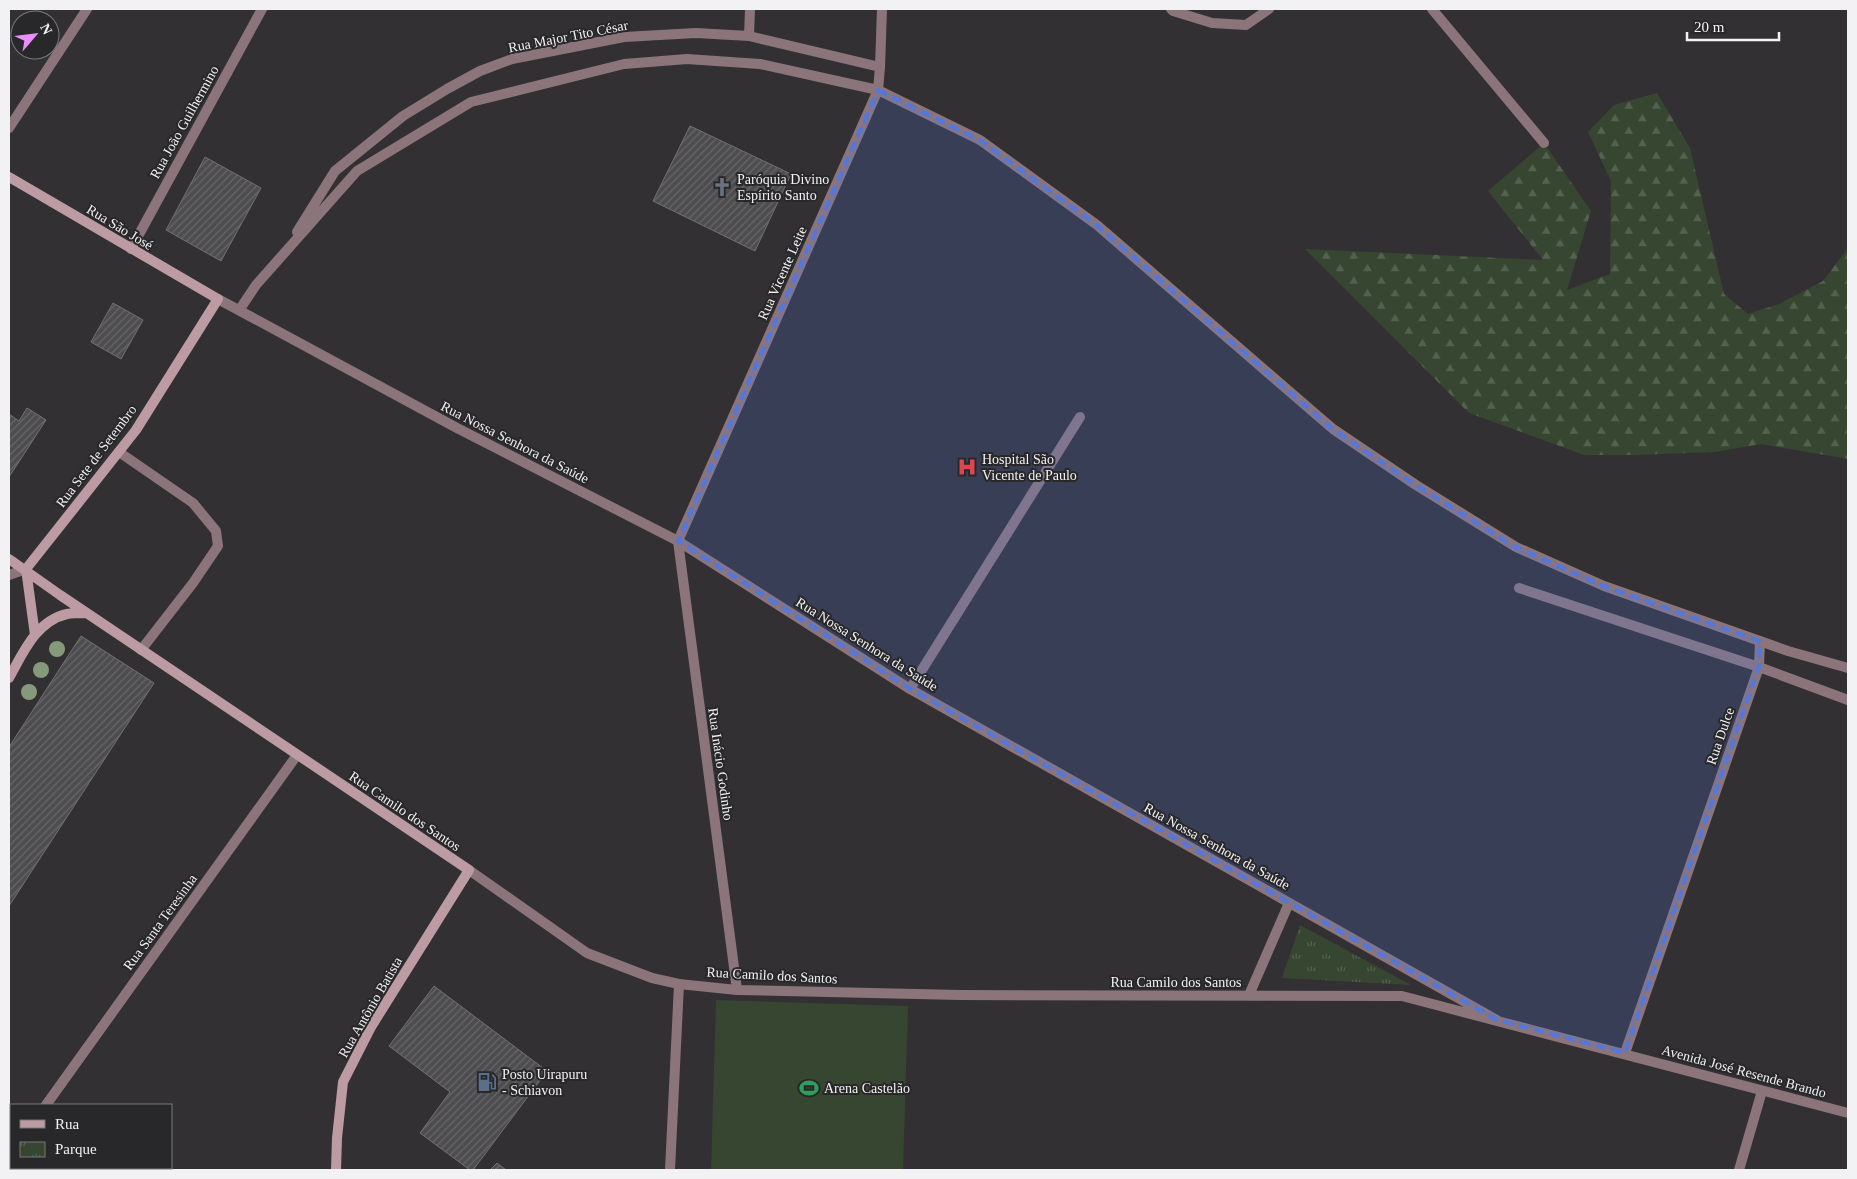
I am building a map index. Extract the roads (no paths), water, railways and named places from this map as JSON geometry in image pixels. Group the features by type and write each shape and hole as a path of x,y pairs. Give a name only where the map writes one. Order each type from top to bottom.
{"main road":[{"name":"Rua São José","path":"9,177 218,299"},
{"name":"Rua Sete de Setembro","path":"26,569 136,430 218,299"},
{"name":"Rua Camilo dos Santos","path":"9,559 26,569 86,613 469,870"},
{"path":"26,569 35,635"},
{"path":"9,678 35,635 48,622 67,614 86,613"},
{"name":"Rua Antônio Batista","path":"336,1170 337,1138 343,1082 371,1027 469,870"}],"street":[{"path":"9,128 88,9"},
{"name":"Rua João Guilhermino","path":"131,249 262,9"},
{"path":"749,36 750,9"},
{"name":"Rua Vicente Leite","path":"678,541 878,90 882,9"},
{"path":"1171,9 1212,23 1246,25 1269,9"},
{"path":"1432,9 1544,143"},
{"name":"Rua Major Tito César","path":"279,260 335,171 403,116 480,71 512,58 624,37 696,33 749,36 880,67"},
{"path":"240,310 256,286 357,171 471,102 624,64 687,59 760,64 878,90 980,140 1097,225 1332,429 1416,485 1516,547 1604,586 1760,641 1848,668"},
{"name":"Rua Nossa Senhora da Saúde","path":"218,299 457,428 678,541 910,689 1497,1020"},
{"path":"910,689 1080,417"},
{"path":"119,452 193,503 216,532 218,546 193,583 141,650"},
{"name":"Rua Inácio Godinho","path":"678,541 737,990"},
{"path":"9,575 26,569"},
{"path":"1519,588 1759,667 1848,700"},
{"name":"Rua Dulce","path":"1629,1054 1759,667 1760,641"},
{"name":"Rua Santa Teresinha","path":"47,1104 297,755"},
{"name":"Rua Camilo dos Santos","path":"469,870 588,953 652,978 678,984 737,990 960,995 1402,996 1629,1054"},
{"path":"1249,995 1289,903"},
{"path":"670,1170 678,984"},
{"name":"Avenida José Resende Brando","path":"1629,1054 1848,1113"},
{"path":"1739,1170 1762,1091"}],"place":[{"name":"Paróquia Divino Espírito Santo","path":"722,187"},
{"name":"Hospital São Vicente de Paulo","path":"967,467"},
{"name":"Posto Uirapuru - Schiavon","path":"487,1082"},
{"name":"Arena Castelão","path":"809,1088"}]}
